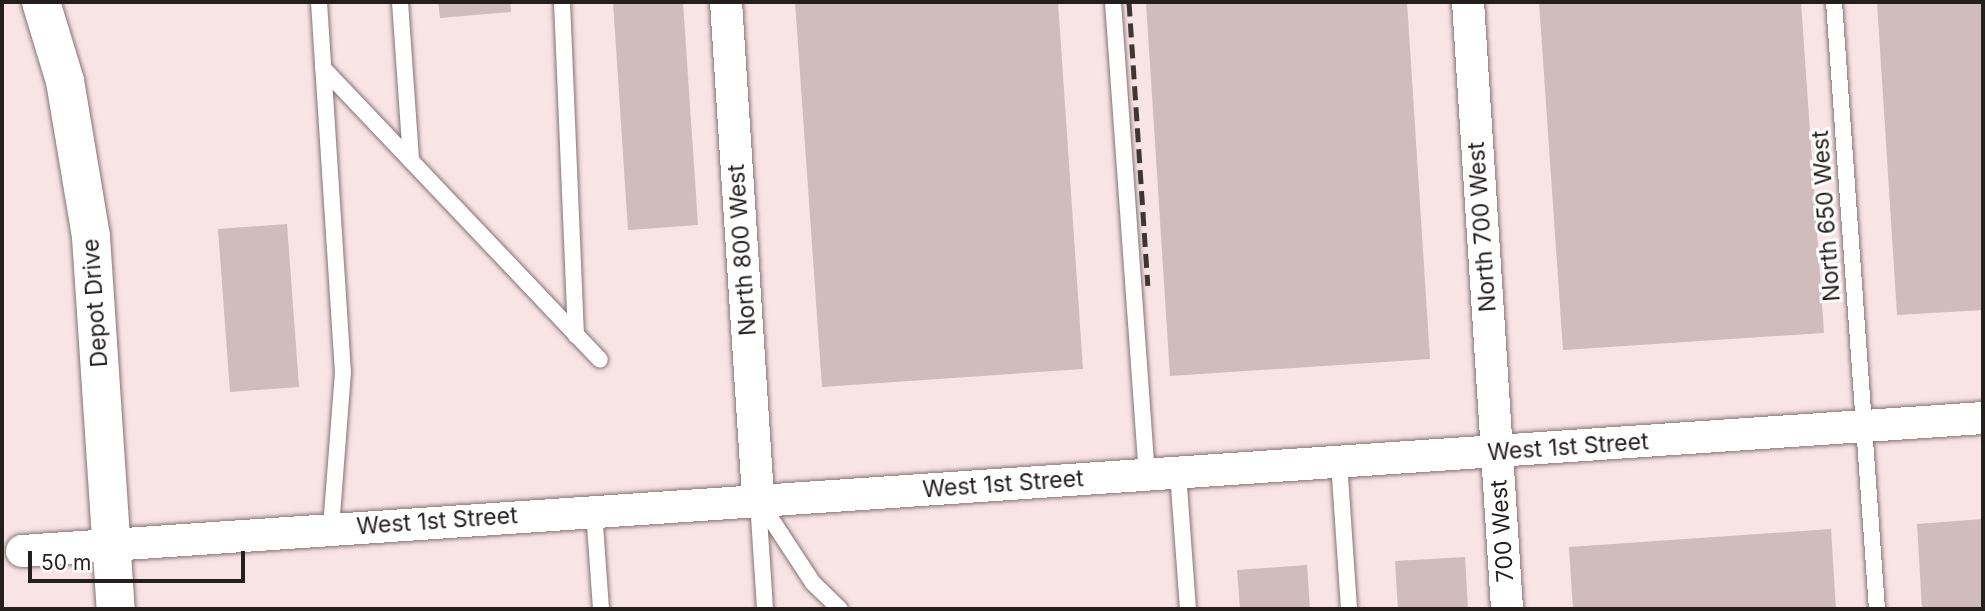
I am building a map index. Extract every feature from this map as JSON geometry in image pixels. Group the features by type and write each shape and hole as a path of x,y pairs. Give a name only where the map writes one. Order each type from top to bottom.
{"main road":[{"name":"Depot Drive","path":"41,2 65,81 91,237 116,609"}],"street":[{"name":"North 800 West","path":"726,2 758,499"},
{"name":"North 700 West","path":"1468,2 1497,452"},
{"name":"West 1st Street","path":"22,551 331,527 1983,418"},
{"name":"700 West","path":"1497,452 1507,609"}],"lane":[{"path":"319,2 343,372 331,527"},
{"path":"400,2 411,161"},
{"path":"562,2 576,335"},
{"path":"1113,2 1162,474 1188,609"},
{"name":"North 650 West","path":"1834,2 1877,609"},
{"path":"323,68 600,360"},
{"path":"1339,462 1349,609"},
{"path":"758,499 765,609"},
{"path":"758,499 813,583 840,609"},
{"path":"594,511 601,609"}],"building":[{"path":"438,2 510,2 511,12 440,18"},
{"path":"613,2 683,2 698,225 628,230"},
{"path":"795,2 1058,2 1083,369 822,387"},
{"path":"1146,2 1407,2 1430,359 1170,376"},
{"path":"1539,2 1801,2 1824,333 1563,350"},
{"path":"1877,2 1983,2 1983,310 1897,315"},
{"path":"287,224 299,387 230,392 218,229"},
{"path":"1983,519 1983,609 1922,609 1917,524"},
{"path":"1831,529 1836,609 1573,609 1569,547"},
{"path":"1465,557 1468,609 1398,609 1395,561"},
{"path":"1307,565 1310,609 1240,609 1237,570"}],"railway":[{"path":"1129,2 1148,285"}]}
